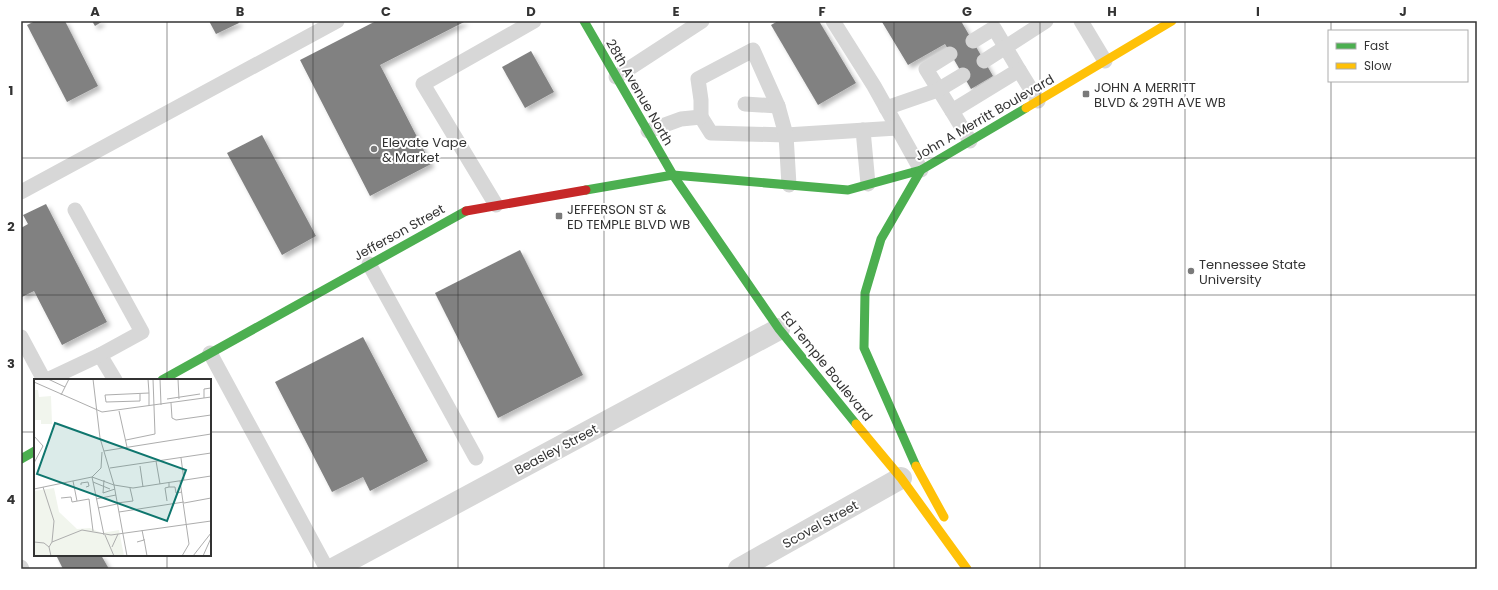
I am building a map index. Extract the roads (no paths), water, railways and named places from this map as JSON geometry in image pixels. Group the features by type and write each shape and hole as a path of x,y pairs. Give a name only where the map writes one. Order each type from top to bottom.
{"main road":[{"name":"28th Avenue North","path":"584,21 674,175"},
{"name":"John A Merritt Boulevard","path":"674,175 848,190 921,170 1172,21"},
{"path":"921,170 881,239 865,293 864,348 912,458 972,569"},
{"name":"Jefferson Street","path":"164,379 464,211 674,175"},
{"name":"Ed Temple Boulevard","path":"674,175 779,329 901,478 967,569"},
{"path":"21,459 34,452"}],"street":[{"name":"Beasley Street","path":"333,569 779,329"},
{"name":"Scovel Street","path":"739,569 901,478"}],"lane":[{"path":"21,192 337,21"},
{"path":"496,205 423,84 534,21"},
{"path":"616,77 702,21"},
{"path":"833,21 886,108 921,170"},
{"path":"984,61 1006,49 1046,21"},
{"path":"1081,21 1105,61"},
{"path":"973,41 994,25 1006,49 1038,101"},
{"path":"701,117 708,101 698,79 753,50 778,106 786,135 789,185"},
{"path":"950,54 926,69 970,141"},
{"path":"952,111 1019,70"},
{"path":"886,108 938,90 963,75"},
{"path":"744,104 778,106"},
{"path":"701,117 711,133 786,135 897,128"},
{"path":"648,131 681,119 701,117"},
{"path":"863,130 868,184"},
{"path":"49,379 100,355 142,332 75,210"},
{"path":"369,264 476,458"},
{"path":"21,337 43,379"},
{"path":"210,353 327,569"},
{"path":"100,355 114,379"}],"place":[{"name":"JOHN A MERRITT BLVD & 29TH AVE WB","path":"1086,94"},
{"name":"Elevate Vape & Market","path":"374,149"},
{"name":"JEFFERSON ST & ED TEMPLE BLVD WB","path":"559,216"},
{"name":"Tennessee State University","path":"1191,271"}]}
